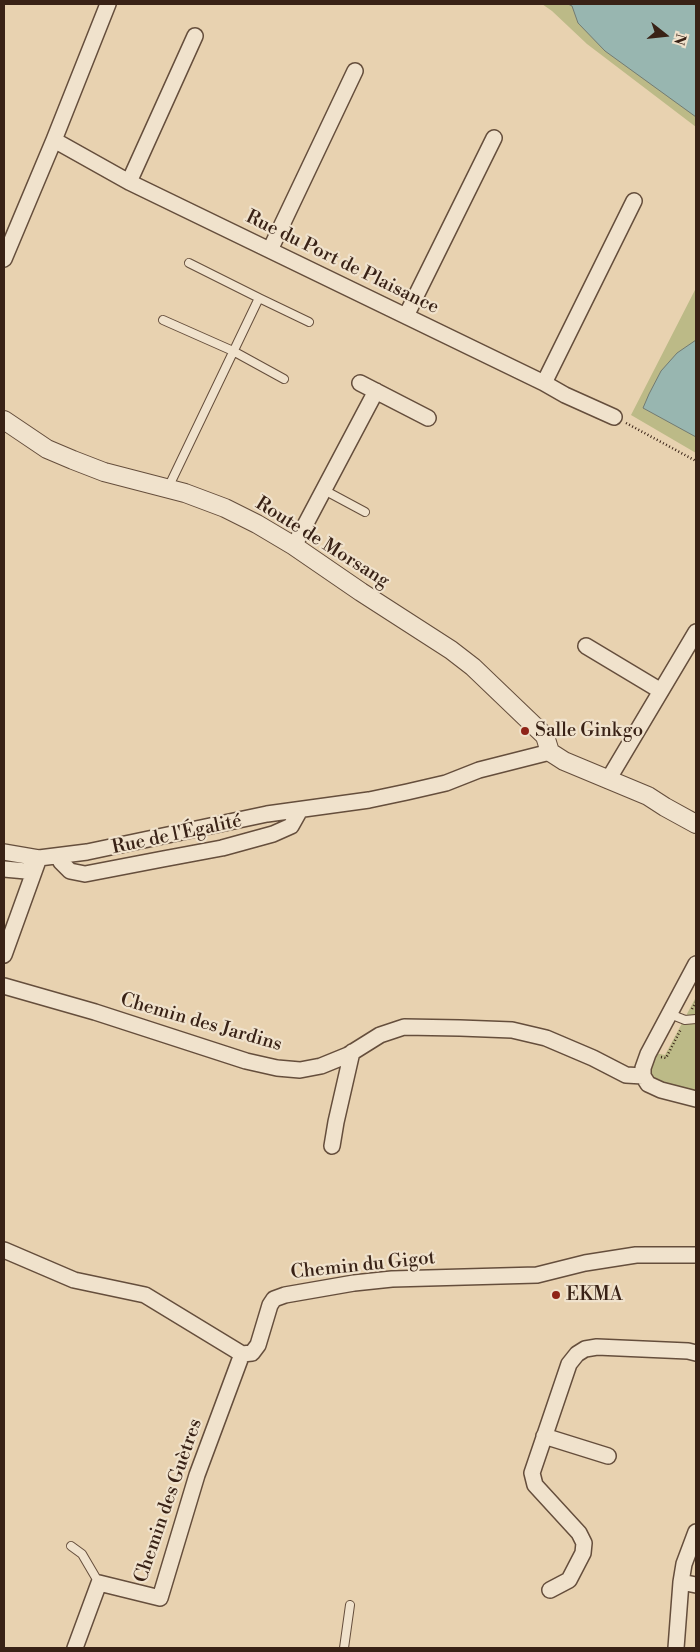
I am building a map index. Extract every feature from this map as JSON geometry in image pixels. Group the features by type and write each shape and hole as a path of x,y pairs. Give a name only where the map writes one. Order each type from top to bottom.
{"street":[{"path":"4,259 108,4"},
{"path":"129,182 195,36"},
{"path":"270,250 355,72"},
{"path":"406,316 494,138"},
{"name":"Rue du Port de Plaisance","path":"54,140 129,182 544,383 565,395 614,417"},
{"path":"544,383 634,201"},
{"path":"360,383 428,418"},
{"path":"294,546 376,391"},
{"name":"Route de Morsang","path":"4,420 47,449 104,472 185,493 224,508 257,524 294,546 451,650 473,667 545,736 550,752"},
{"path":"608,780 696,632"},
{"path":"586,646 661,691"},
{"path":"550,752 608,780 648,796 696,824"},
{"name":"Rue de l'Égalité","path":"4,852 39,858 87,852 268,814 369,800 446,782 479,770 550,752"},
{"name":"Rue de l'Égalité","path":"58,856 70,871 85,874 222,848 273,834 291,826 300,810"},
{"path":"4,868 26,871 39,858"},
{"path":"4,955 39,858"},
{"path":"696,964 648,1054 643,1068 643,1076 648,1084 661,1090 696,1099"},
{"name":"Chemin des Jardins","path":"4,986 113,1018 246,1061 277,1068 300,1070 321,1066 352,1052 380,1035 404,1027 460,1028 512,1030 546,1038 593,1058 626,1075 643,1076"},
{"path":"332,1146 352,1052"},
{"path":"4,1250 74,1280 146,1295 242,1354"},
{"name":"Chemin du Gigot","path":"242,1354 252,1353 258,1345 270,1305 274,1299 284,1295 354,1283 392,1279 538,1275 585,1263 636,1256 696,1255"},
{"path":"550,1590 569,1580 583,1553 584,1543 579,1533 535,1486 532,1472 569,1364 577,1354 585,1349 597,1347 688,1351 696,1353"},
{"name":"Chemin des Guètres","path":"99,1583 160,1598 197,1475 242,1354"},
{"path":"544,1436 608,1456"},
{"path":"676,1648 684,1564 696,1532"},
{"path":"681,1582 696,1585"},
{"path":"75,1648 99,1583"}],"lane":[{"path":"189,263 309,322"},
{"path":"168,488 259,298"},
{"path":"163,320 233,351 284,378"},
{"path":"324,490 365,512"},
{"path":"670,1014 687,1020 696,1019"},
{"path":"71,1546 82,1554 99,1583"},
{"path":"344,1648 350,1605"}],"path":[{"path":"614,417 696,461"},
{"path":"648,1054 666,1058 696,1002"}],"shaded area":[{"path":"542,4 696,4 696,127 587,44"},
{"path":"696,288 696,453 631,415"},
{"path":"696,997 696,1094 656,1082 650,1076 650,1069 655,1053 665,1055"}],"water":[{"path":"568,4 696,4 696,117 605,51 578,23 572,6"},
{"path":"696,340 696,437 643,408 661,371 677,353"}],"place":[{"name":"Salle Ginkgo","path":"525,731"},
{"name":"EKMA","path":"556,1295"}]}
